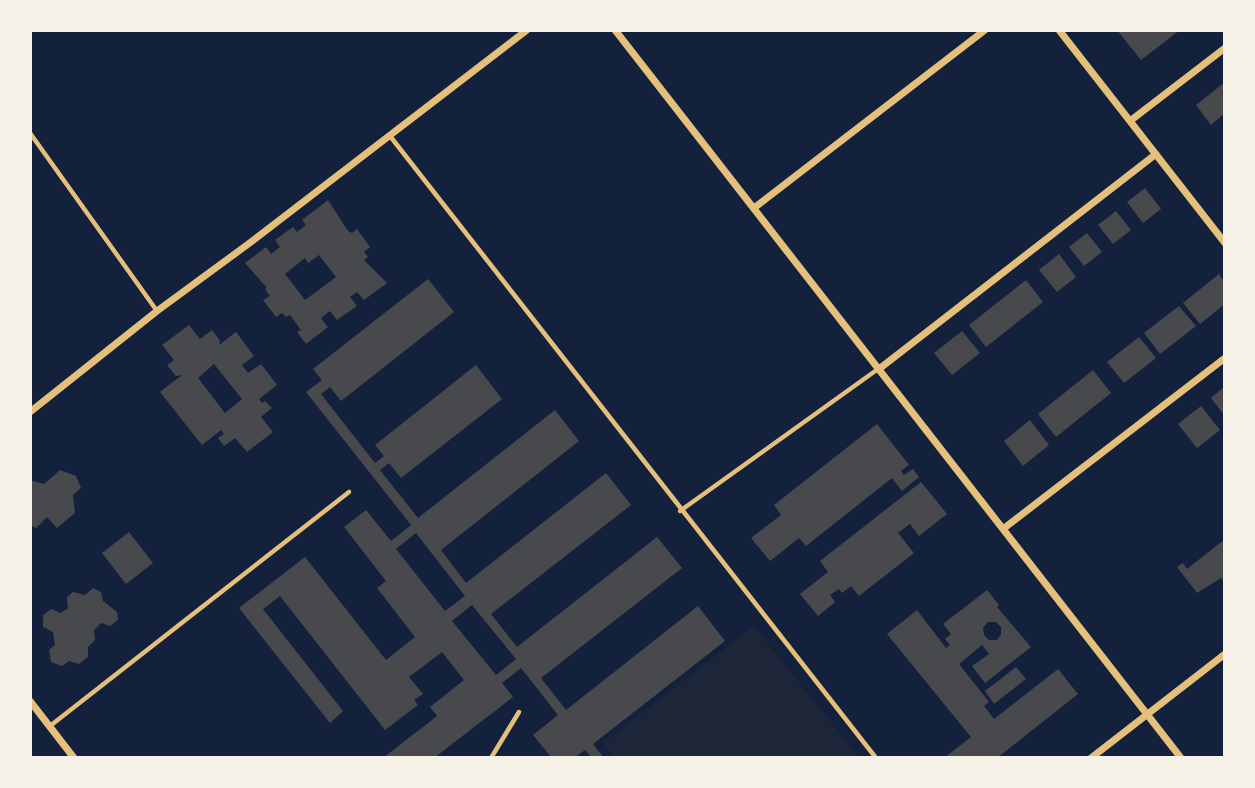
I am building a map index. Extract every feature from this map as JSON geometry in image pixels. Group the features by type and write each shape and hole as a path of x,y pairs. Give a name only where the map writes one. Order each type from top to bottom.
{"street":[{"path":"30,412 157,311 527,30"},
{"path":"615,30 1181,758"},
{"path":"754,208 985,30"},
{"path":"1059,30 1224,240"},
{"path":"1130,121 1225,48"},
{"path":"879,369 1156,155"},
{"path":"1003,529 1225,358"},
{"path":"1091,758 1225,654"},
{"path":"30,701 74,758"}],"lane":[{"path":"30,133 157,311"},
{"path":"390,135 680,511 876,758"},
{"path":"680,511 879,369"},
{"path":"50,727 349,492"},
{"path":"491,758 519,712"}],"shaded area":[{"path":"754,626 860,758 614,758 603,743"}],"building":[{"path":"1117,30 1133,30 1136,33 1140,30 1180,30 1141,60"},
{"path":"1225,82 1225,113 1211,125 1196,105"},
{"path":"1145,188 1161,209 1143,223 1127,202"},
{"path":"328,200 348,231 352,233 357,229 370,247 364,252 368,257 364,260 387,283 364,300 357,292 350,297 357,306 337,320 330,311 321,318 328,327 306,344 297,332 301,330 290,315 286,317 282,313 276,317 263,300 270,296 265,289 267,288 245,263 266,247 271,254 280,247 275,240 293,227 297,232 306,225 302,220","holes":["319,255 336,277 305,300 285,274 305,258 308,263"]},
{"path":"1116,211 1131,230 1113,244 1098,225"},
{"path":"1087,233 1102,252 1084,266 1069,247"},
{"path":"1059,254 1076,277 1057,292 1039,270"},
{"path":"1219,274 1225,283 1225,304 1200,324 1183,303"},
{"path":"428,279 454,312 341,401 330,387 321,394 375,463 384,456 375,445 476,365 502,399 401,478 389,463 380,470 418,518 555,410 579,441 441,550 466,583 606,473 631,505 491,614 517,647 657,537 682,568 541,678 566,710 698,606 725,641 593,744 604,758 592,758 585,750 574,758 552,758 533,735 558,715 521,668 502,683 513,697 434,758 383,758 437,716 430,707 464,680 442,652 409,677 423,694 414,700 418,705 385,730 280,596 263,609 343,711 330,723 239,608 305,557 386,660 415,637 377,588 386,581 344,527 366,510 391,541 411,525 306,392 322,380 313,369","holes":["416,533 465,596 445,611 396,549","472,605 516,659 496,675 452,621"]},
{"path":"1026,280 1043,302 986,347 969,325"},
{"path":"1179,306 1196,326 1160,354 1144,333"},
{"path":"189,325 200,339 212,330 220,341 219,345 236,332 254,356 242,365 248,373 261,364 277,385 259,399 272,408 261,417 273,432 247,452 235,438 224,446 218,438 224,434 221,430 202,445 160,392 182,375 176,376 167,365 174,360 162,345","holes":["214,364 242,399 225,413 198,378"]},
{"path":"962,331 980,353 952,375 934,353"},
{"path":"1139,337 1156,358 1124,383 1107,362"},
{"path":"1093,370 1111,393 1056,437 1038,414"},
{"path":"1225,386 1225,416 1211,398"},
{"path":"1201,406 1220,430 1197,448 1178,424"},
{"path":"1030,420 1049,445 1023,466 1004,441"},
{"path":"877,424 909,465 901,471 904,475 913,469 919,477 902,491 892,478 806,546 799,538 770,561 751,538 781,515 774,505"},
{"path":"60,470 76,476 81,488 73,495 75,513 57,528 47,517 36,528 30,525 30,480 44,484"},
{"path":"921,482 947,514 919,536 910,524 898,533 914,553 859,596 851,586 842,593 839,589 830,595 835,602 818,616 800,594 828,572 820,561"},
{"path":"129,532 153,563 126,584 102,553"},
{"path":"1225,539 1225,584 1221,578 1197,593 1177,567 1183,563 1187,569"},
{"path":"93,588 101,592 103,601 117,612 118,620 110,626 101,623 94,630 95,640 88,647 88,657 79,664 69,661 62,666 51,662 49,650 55,645 53,632 43,627 43,615 51,609 61,613 68,608 67,597 73,592 85,595"},
{"path":"987,590 999,605 997,607 1031,647 985,683 972,666 989,654 982,645 959,664 989,702 984,706 994,719 1058,669 1078,694 997,758 944,758 971,737 887,634 917,610 946,648 950,645 945,639 951,634 943,624","holes":["988,622 996,622 1001,627 1001,634 997,640 989,640 984,635 983,628"]},
{"path":"1016,667 1026,679 994,704 985,691"}]}
